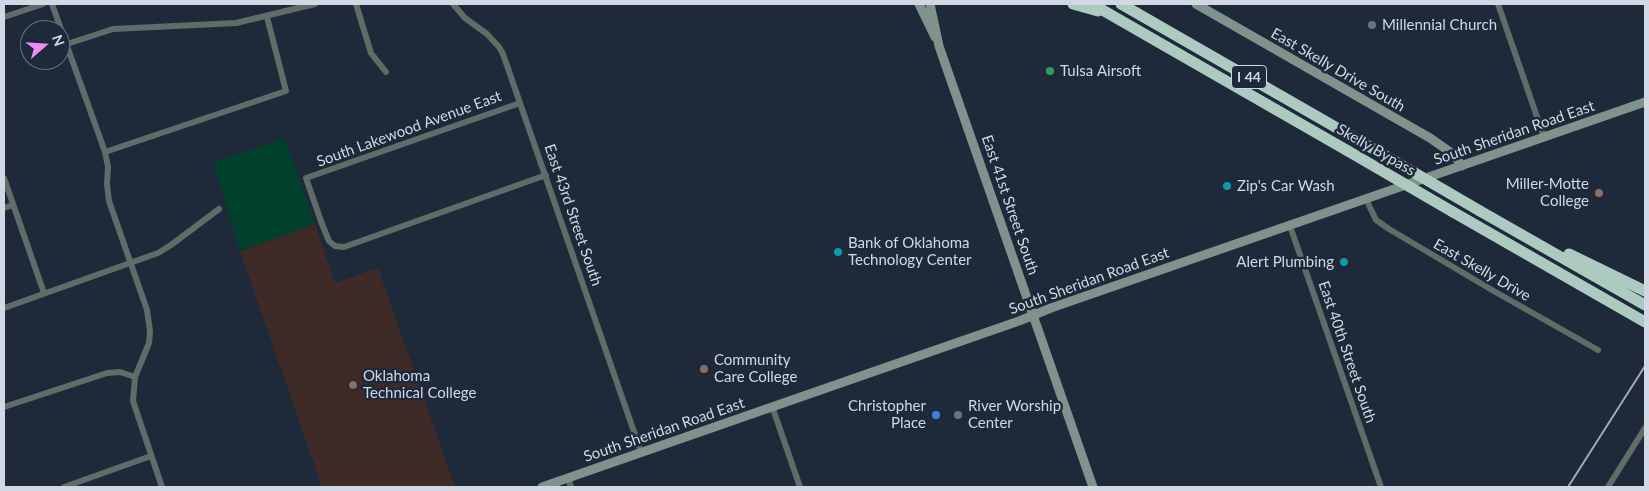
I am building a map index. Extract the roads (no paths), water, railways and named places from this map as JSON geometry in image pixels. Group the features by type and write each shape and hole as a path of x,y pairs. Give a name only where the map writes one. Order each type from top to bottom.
{"highway":[{"path":"1073,4 1114,16"},
{"name":"Skelly Bypass","path":"1092,4 1645,322"},
{"name":"Skelly Bypass","path":"1120,4 1644,304"},
{"path":"1480,211 1645,291"}],"main road":[{"name":"East 41st Street South","path":"918,4 939,46 1093,487"},
{"name":"East 41st Street South","path":"930,4 939,46"},
{"name":"East Skelly Drive South","path":"1196,4 1430,138 1453,154 1462,166"},
{"name":"South Sheridan Road East","path":"542,487 569,483 641,452 1645,102"}],"street":[{"path":"4,17 43,4"},
{"path":"52,4 58,20"},
{"path":"70,43 113,29 236,24 315,4"},
{"path":"356,4 371,53 386,72"},
{"name":"East 43rd Street South","path":"453,4 465,18 487,34 499,47 546,175 641,452"},
{"path":"1498,4 1544,137"},
{"path":"105,152 286,91 267,17"},
{"path":"70,53 105,152 108,167 109,201 147,310 150,331 146,351 135,377 133,401 162,487"},
{"name":"South Lakewood Avenue East","path":"520,103 306,178 329,241 335,246 344,247 546,175"},
{"path":"4,178 44,294"},
{"name":"East Skelly Drive","path":"1366,199 1376,220 1388,229 1598,350"},
{"path":"4,208 13,205"},
{"path":"4,308 163,250 219,209"},
{"name":"East 40th Street South","path":"1290,226 1381,487"},
{"path":"4,407 108,373 120,372 135,377"},
{"path":"772,406 800,487"},
{"path":"1608,487 1645,428"},
{"path":"64,487 151,456"}],"railway":[{"path":"1568,487 1645,366"}],"place":[{"name":"Millennial Church","path":"1372,25"},
{"name":"Tulsa Airsoft","path":"1050,71"},
{"name":"Zip's Car Wash","path":"1227,186"},
{"name":"Miller-Motte College","path":"1599,193"},
{"name":"Bank of Oklahoma Technology Center","path":"838,252"},
{"name":"Alert Plumbing","path":"1344,262"},
{"name":"Community Care College","path":"704,369"},
{"name":"Oklahoma Technical College","path":"353,385"},
{"name":"Christopher Place","path":"936,415"},
{"name":"River Worship Center","path":"958,415"}]}
